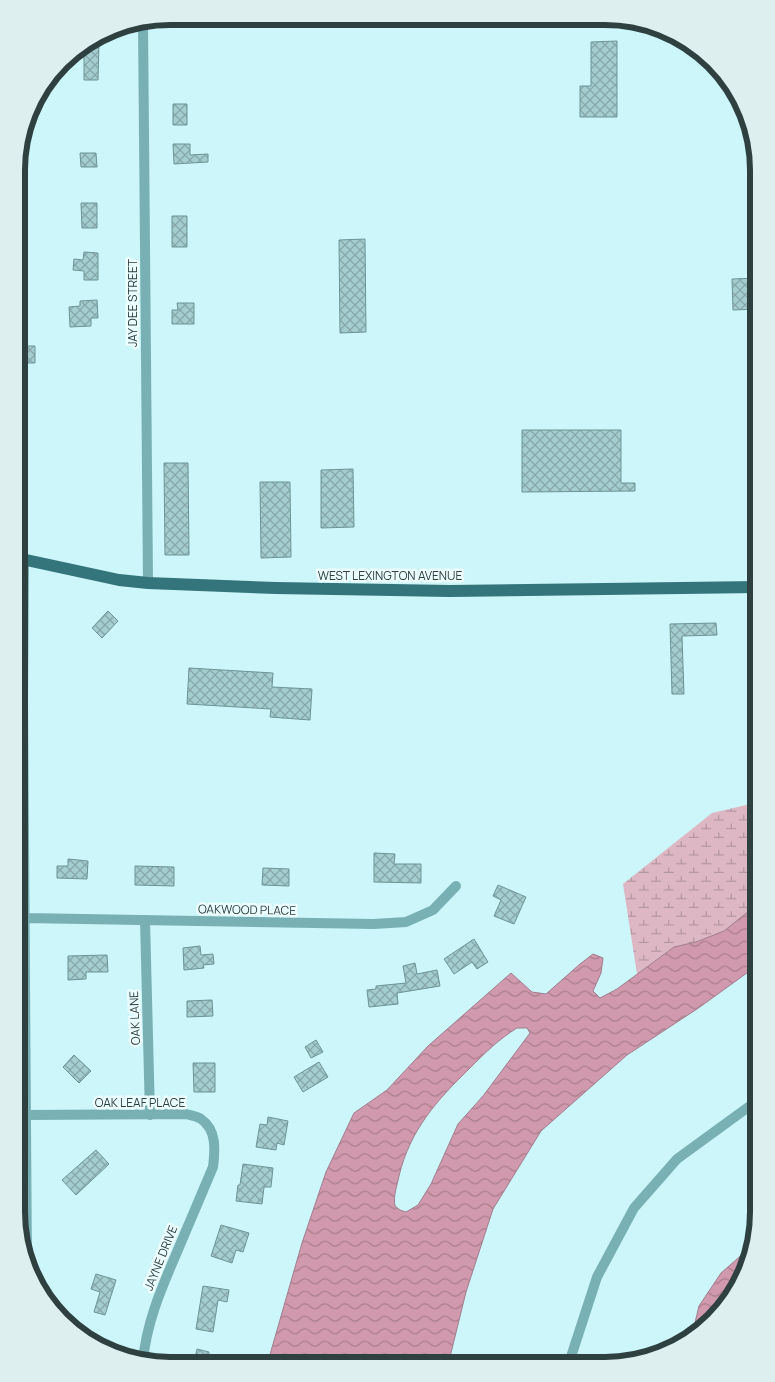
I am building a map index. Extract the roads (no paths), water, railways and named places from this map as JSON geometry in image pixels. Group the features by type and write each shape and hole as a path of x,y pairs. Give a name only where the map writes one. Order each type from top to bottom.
{"main road":[{"name":"WEST LEXINGTON AVENUE","path":"25,560 87,574 148,583 450,591 750,587"}],"street":[{"name":"JAY DEE STREET","path":"143,28 148,583"},
{"name":"OAKWOOD PLACE","path":"25,918 374,924 406,922 433,910 456,886"},
{"path":"25,918 27,1232"},
{"name":"OAK LANE","path":"145,920 150,1114"},
{"path":"571,1357 597,1277 634,1208 677,1159 750,1106"},
{"name":"OAK LEAF PLACE","path":"26,1115 186,1114 200,1118 212,1130 215,1147 213,1167"},
{"name":"JAYNE DRIVE","path":"144,1354 152,1315 164,1282 213,1167"}],"water":[{"path":"750,910 750,971 697,1009 627,1055 541,1131 493,1209 466,1292 450,1357 269,1357 302,1243 326,1172 354,1113 387,1090 428,1046 511,973 532,992 546,994 593,954 603,958 601,973 593,991 600,998 617,989 674,947 696,942 724,931","holes":["517,1028 527,1028 530,1033 483,1096 458,1124 431,1184 418,1205 406,1212 400,1210 395,1206 399,1176 410,1144 426,1117 447,1092 492,1046"]},
{"path":"743,1253 731,1284 708,1315 694,1326 699,1306 721,1273"}]}
